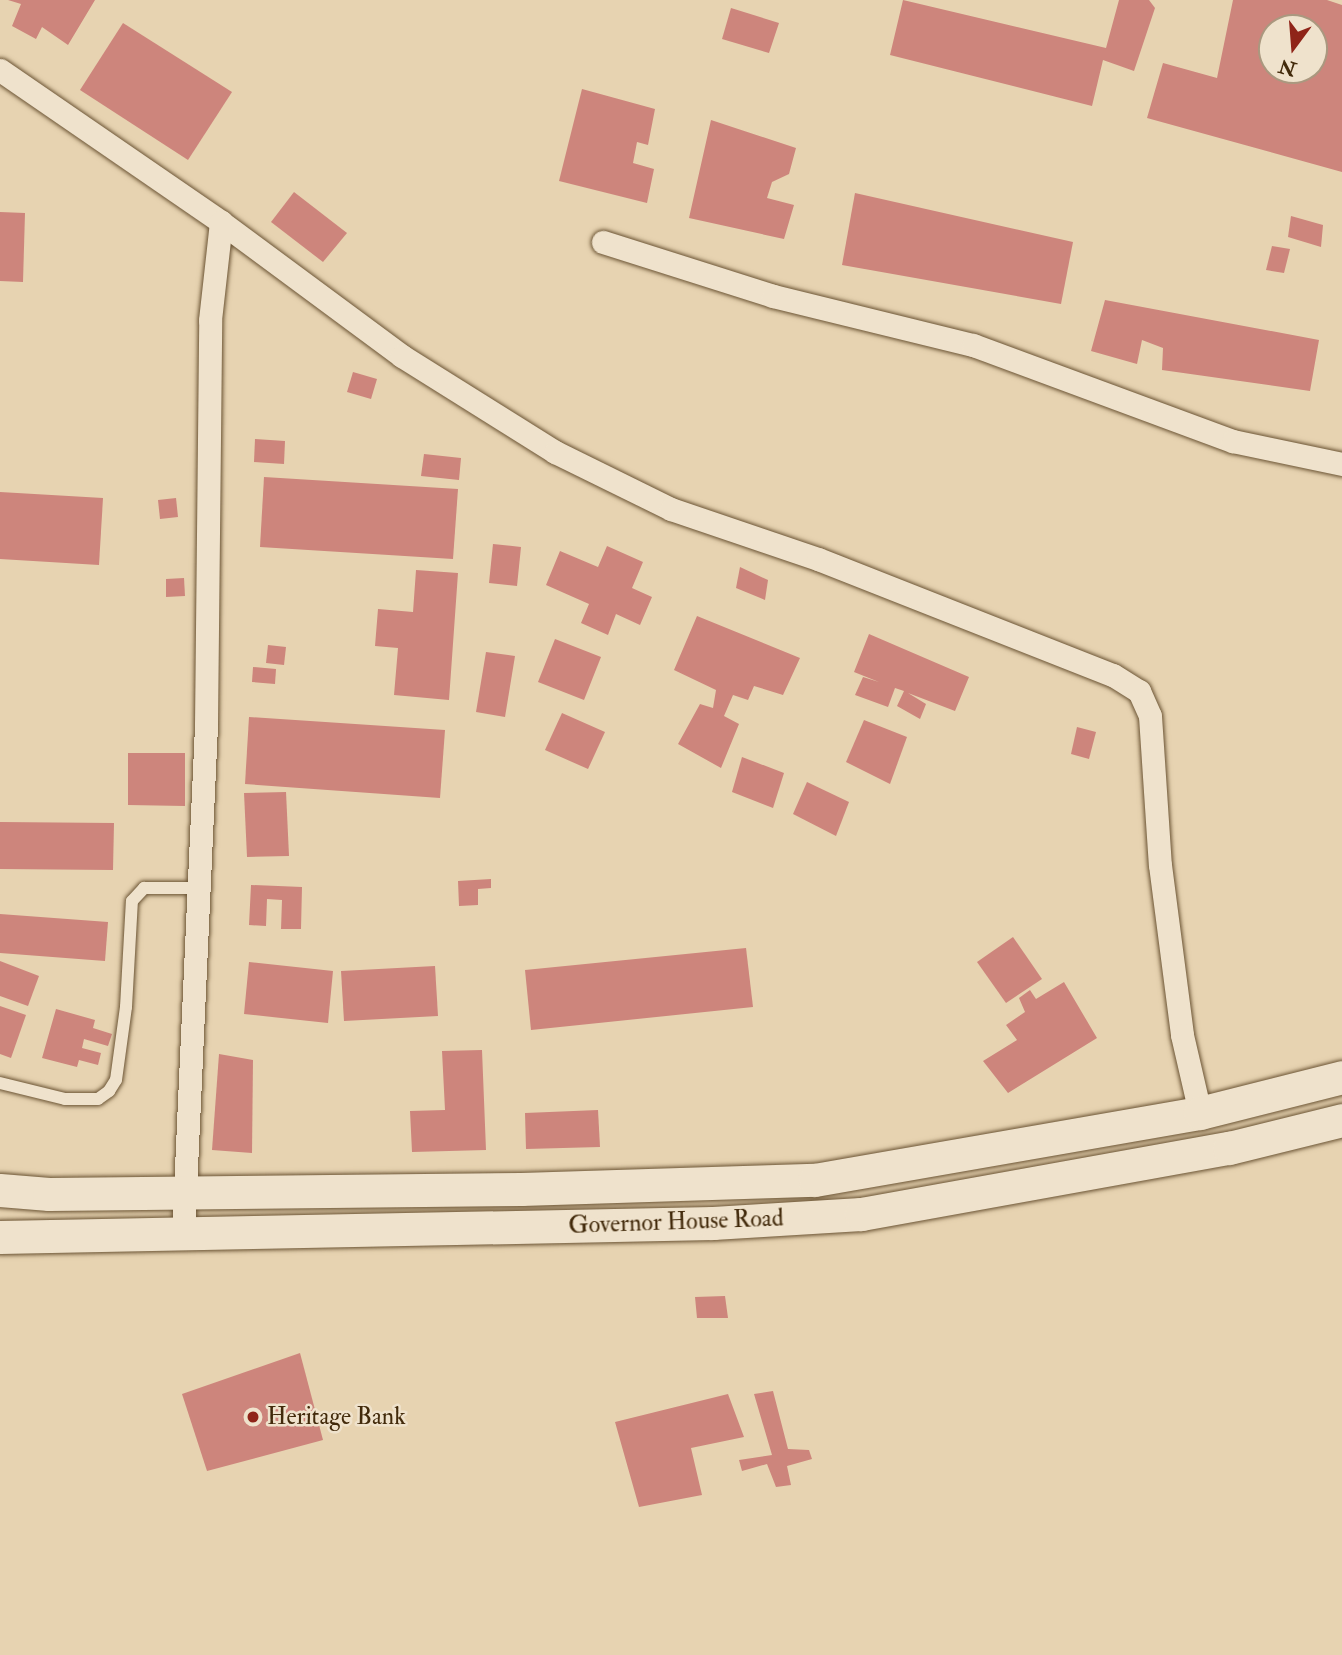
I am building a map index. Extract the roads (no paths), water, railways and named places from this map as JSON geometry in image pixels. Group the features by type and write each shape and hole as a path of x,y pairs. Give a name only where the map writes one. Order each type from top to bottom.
{"main road":[{"name":"Governor House Road","path":"0,1190 49,1194 184,1193 815,1180 1200,1113 1342,1077"},
{"name":"Governor House Road","path":"0,1237 713,1223 861,1214 1229,1148 1342,1120"}],"street":[{"path":"0,70 221,222 402,356 555,452 671,509 818,559 1113,675 1139,691 1150,716 1160,865 1182,1035 1200,1113"},
{"path":"183,1234 206,725 210,320 221,222"},
{"path":"603,243 773,296 973,345 1233,441 1342,464"}],"lane":[{"path":"0,1083 65,1099 98,1099 108,1091 116,1080 126,1007 132,901 144,888 198,888"}],"place":[{"name":"Heritage Bank","path":"253,1417"}]}
